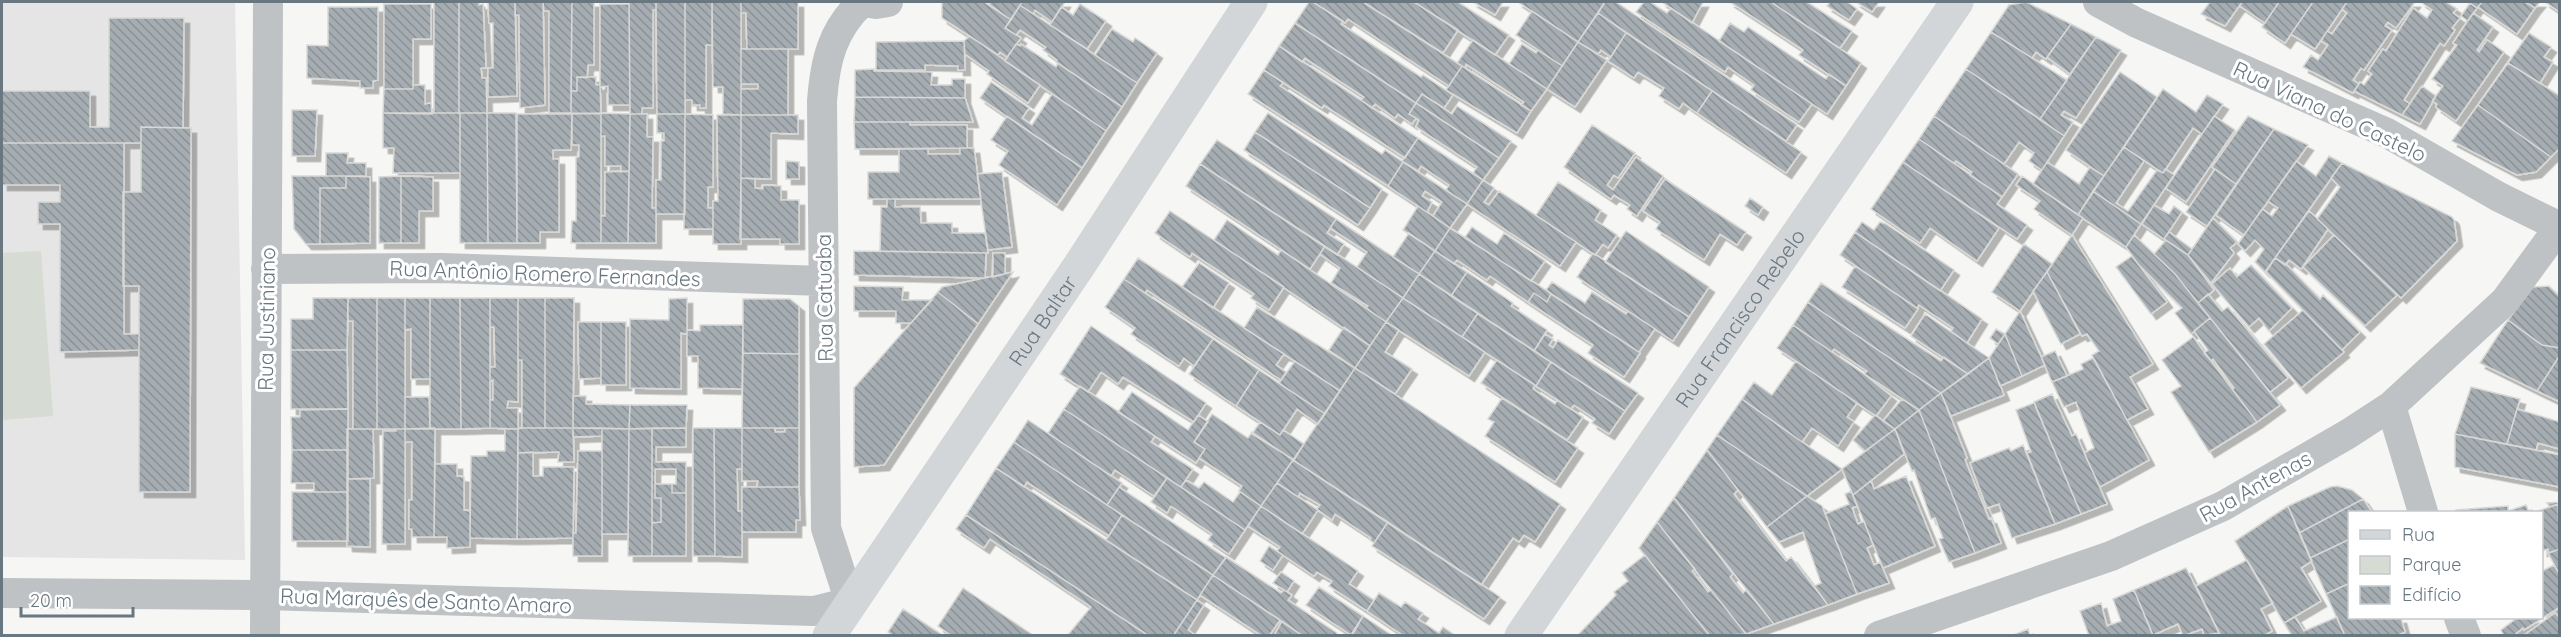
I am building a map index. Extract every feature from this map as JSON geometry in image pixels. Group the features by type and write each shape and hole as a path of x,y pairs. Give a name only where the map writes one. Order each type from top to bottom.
{"street":[{"name":"Rua Justiniano","path":"265,636 268,2"},
{"path":"862,2 876,4 888,2"},
{"name":"Rua Catuaba","path":"850,602 826,528 822,176 824,71 836,35 853,10 862,2"},
{"name":"Rua Baltar","path":"829,636 1079,266 1251,2"},
{"name":"Rua Francisco Rebelo","path":"1521,636 1957,2"},
{"name":"Rua Viana do Castelo","path":"2098,2 2138,23 2387,133 2499,197 2559,227"},
{"name":"Rua Antenas","path":"1879,636 2111,555 2223,506 2391,406 2505,301 2559,227"},
{"name":"Rua Antônio Romero Fernandes","path":"267,269 442,268 824,281"},
{"path":"2391,406 2422,511"},
{"name":"Rua Marquês de Santo Amaro","path":"2,593 264,595 814,611 850,602"},
{"path":"2459,619 2466,636"}],"shaded area":[{"path":"2,2 235,2 245,560 2,557"}],"green space":[{"path":"41,251 53,416 2,420 2,253"}],"building":[{"path":"434,2 459,2 459,113 434,113"},
{"path":"459,2 483,4 486,68 481,68 482,78 486,78 487,113 459,113"},
{"path":"488,2 515,2 517,96 488,97 488,68 493,68 493,23 489,23"},
{"path":"515,2 543,2 545,105 520,108 519,15 515,15"},
{"path":"543,2 572,2 571,113 549,113 549,11 544,11"},
{"path":"572,2 594,2 594,65 588,65 587,78 577,77 577,91 571,91"},
{"path":"629,2 656,2 656,10 653,10 653,108 642,108 642,114 630,114"},
{"path":"656,2 685,2 685,114 657,114"},
{"path":"685,2 712,2 712,45 706,45 706,108 692,105 692,100 685,100"},
{"path":"712,2 741,2 741,115 723,114 723,87 713,87"},
{"path":"741,2 798,2 798,49 747,49 746,13 741,13"},
{"path":"942,2 984,2 1011,20 1005,28 1021,38 1007,57 1000,52 998,55 942,18"},
{"path":"991,2 1022,2 1011,20 989,4"},
{"path":"1022,2 1065,2 1052,22 1035,10 1033,14 1020,5"},
{"path":"1309,2 1313,2 1343,21 1341,24 1421,77 1423,75 1453,95 1444,108 1422,94 1416,103 1295,23"},
{"path":"1313,2 1363,2 1462,66 1449,86 1348,19 1345,23"},
{"path":"1363,2 1414,2 1458,30 1443,53"},
{"path":"1414,2 1458,2 1509,35 1495,55"},
{"path":"1473,2 1503,2 1495,15"},
{"path":"1518,2 1605,2 1578,42"},
{"path":"1605,2 1616,2 1797,125 1786,141 1598,13"},
{"path":"1644,2 1650,2 1667,13 1671,8 1812,104 1799,122 1751,90 1754,85 1728,67 1725,72 1636,12"},
{"path":"1662,2 1703,2 1692,23"},
{"path":"1730,2 1771,2 1861,63 1846,86 1799,55 1803,50"},
{"path":"1771,2 1807,2 1852,31 1840,48"},
{"path":"1830,2 1847,2 1857,9 1849,20 1827,6"},
{"path":"1856,2 1879,2 1872,12"},
{"path":"2026,2 2071,24 2046,59 2036,52 2032,58 1991,32 2009,5"},
{"path":"2210,2 2242,2 2225,26 2201,14"},
{"path":"2242,2 2279,2 2265,23 2240,6"},
{"path":"2279,2 2313,2 2285,43 2262,27"},
{"path":"2313,2 2347,2 2315,49 2291,34"},
{"path":"2347,2 2415,2 2396,28 2388,22 2385,26 2392,30 2364,70 2361,68 2353,80 2359,84 2353,93 2303,67 2311,55 2318,60 2328,45 2321,41 2327,31 2332,34 2347,13 2342,9"},
{"path":"2421,2 2446,2 2457,9 2453,13 2460,18 2452,28 2455,30 2444,46 2440,43 2404,100 2410,104 2402,115 2354,91 2360,82 2364,85 2372,74 2368,71 2383,49 2386,51 2413,8 2427,18 2432,10"},
{"path":"2468,2 2482,2 2477,8"},
{"path":"2482,2 2525,2 2535,8 2517,34 2478,7"},
{"path":"2525,2 2540,2 2535,8"},
{"path":"2545,2 2560,2 2560,12"},
{"path":"2470,3 2477,8 2468,21 2461,16"},
{"path":"384,4 431,4 431,39 413,39 413,89 384,89"},
{"path":"600,4 629,4 630,105 608,105 608,86 600,87"},
{"path":"1080,4 1106,21 1087,49 1050,25 1061,7 1073,15"},
{"path":"1020,5 1137,83 1122,107 1056,62 1057,60 1043,50 1046,47 1020,30 1016,35 1005,28"},
{"path":"328,7 378,7 378,80 373,81 373,88 360,88 360,81 307,78 307,45 328,46"},
{"path":"1532,11 1578,42 1562,66 1516,35"},
{"path":"1598,13 1626,33 1611,57 1601,50 1598,54 1578,42"},
{"path":"2473,13 2493,27 2477,50 2479,52 2487,40 2504,52 2456,121 2436,107 2437,104 2432,101 2443,86 2432,79 2457,45 2453,43"},
{"path":"109,18 184,18 183,128 141,127 141,143 2,143 2,91 90,91 90,127 109,127"},
{"path":"1295,23 1416,103 1409,114 1416,118 1412,124 1398,114 1395,118 1375,104 1372,108 1361,100 1364,97 1305,58 1302,62 1279,46"},
{"path":"1730,23 1744,32 1748,27 1826,79 1829,74 1846,86 1827,114 1719,41"},
{"path":"2071,24 2096,37 2070,74 2047,57"},
{"path":"1112,29 1133,42 1135,38 1157,53 1137,83 1095,55"},
{"path":"1991,32 2067,80 2040,119 1966,69"},
{"path":"1626,33 1712,91 1697,113 1683,103 1679,109 1659,96 1664,88 1638,72 1634,78 1608,61"},
{"path":"2529,33 2551,47 2544,57 2553,62 2540,83 2508,63"},
{"path":"970,36 1040,85 1028,103 987,74 989,71 965,54 964,41"},
{"path":"2096,37 2121,50 2076,118 2064,111 2061,115 2073,122 2064,136 2040,119"},
{"path":"1473,40 1547,89 1531,111 1521,105 1524,102 1466,64 1465,68 1457,63"},
{"path":"964,41 965,70 958,70 958,66 925,65 925,70 876,70 876,42"},
{"path":"1578,42 1607,60 1575,107 1547,89"},
{"path":"1016,44 1020,46 1021,44 1056,67 1058,63 1122,107 1106,131 1005,61"},
{"path":"1522,44 1536,53 1538,50 1562,66 1547,89 1509,64"},
{"path":"1279,46 1418,138 1405,158 1324,105 1322,108 1264,70"},
{"path":"741,49 788,49 788,115 741,115 741,89 758,89 758,84 741,84"},
{"path":"2508,63 2560,96 2560,148 2551,157 2478,105"},
{"path":"1462,66 1531,111 1517,133 1446,90"},
{"path":"874,69 874,71 932,72 931,85 952,85 952,79 965,79 965,98 855,97 855,70"},
{"path":"1966,69 2064,136 2042,170 2029,161 2034,153 2019,142 2004,164 1934,116"},
{"path":"1264,70 1283,83 1280,86 1382,154 1385,150 1403,162 1388,186 1248,94"},
{"path":"2120,72 2157,97 2104,176 2066,150"},
{"path":"577,77 596,77 596,85 600,85 601,114 571,113 571,91 577,91"},
{"path":"991,82 1029,108 1022,118 1032,125 1052,94 1106,131 1082,168 980,98"},
{"path":"413,85 425,85 425,104 431,103 432,114 383,113 384,89 413,89"},
{"path":"2422,86 2436,96 2420,124 2402,115"},
{"path":"2163,89 2196,112 2207,95 2223,104 2202,134 2193,128 2163,173 2124,147"},
{"path":"1712,91 1801,152 1786,173 1697,113"},
{"path":"1422,94 1452,114 1457,106 1511,141 1499,158 1416,103"},
{"path":"855,97 965,98 973,122 854,122"},
{"path":"1416,103 1499,158 1483,180 1473,173 1477,167 1416,127 1419,120 1409,114"},
{"path":"2478,105 2551,157 2536,172 2517,175 2452,141"},
{"path":"292,110 317,110 315,156 292,156"},
{"path":"383,113 460,113 460,173 393,173 394,148 383,148"},
{"path":"460,113 487,113 488,243 460,243"},
{"path":"487,113 516,113 517,243 488,243"},
{"path":"601,113 630,114 629,171 621,172 621,166 605,166 605,136 601,136"},
{"path":"601,113 601,243 571,243 572,221 576,221 576,157 579,157 579,145 572,145 572,114"},
{"path":"1268,113 1382,189 1370,208 1255,132"},
{"path":"517,114 572,114 571,150 553,150 553,159 559,159 559,232 540,232 540,243 517,243"},
{"path":"630,114 647,114 647,137 653,137 652,208 656,208 656,243 628,243"},
{"path":"657,114 685,114 685,214 656,214 656,180 661,180 661,141 664,141 664,133 657,133"},
{"path":"685,114 713,115 713,187 708,187 708,208 713,208 713,229 684,229"},
{"path":"717,115 741,115 741,244 713,244 713,201 718,201"},
{"path":"741,115 798,115 798,134 771,133 771,179 741,178"},
{"path":"1007,116 1082,168 1057,205 999,165 1008,151 991,140"},
{"path":"1934,116 2018,174 2002,197 1970,175 1972,172 1956,161 1954,163 1919,139"},
{"path":"2214,116 2235,130 2186,202 2166,188"},
{"path":"2248,116 2274,129 2236,184 2212,167"},
{"path":"854,122 967,125 967,148 855,149"},
{"path":"1592,125 1635,153 1618,178 1614,175 1607,185 1613,190 1636,157 1663,176 1637,216 1627,209 1630,205 1614,195 1611,199 1564,167"},
{"path":"141,127 191,128 190,492 139,492 139,286 123,286 123,192 141,192"},
{"path":"2274,129 2308,145 2244,235 2216,215"},
{"path":"1255,132 1370,208 1358,225 1244,150"},
{"path":"1418,138 1483,180 1467,204 1446,190 1449,185 1421,166 1418,171 1402,161"},
{"path":"1919,139 2002,197 1997,204 2027,225 2017,239 1903,162"},
{"path":"1217,140 1336,219 1327,233 1344,244 1337,255 1200,164"},
{"path":"2,143 124,143 124,334 139,334 139,350 60,352 60,224 38,224 38,202 60,202 60,185 2,185"},
{"path":"2124,147 2144,161 2116,203 2128,211 2157,170 2163,173 2165,169 2174,175 2141,224 2093,191"},
{"path":"960,148 974,148 981,199 868,199 868,172 899,172 899,149 928,149 928,154 960,154"},
{"path":"326,153 348,153 347,163 366,163 366,176 326,176"},
{"path":"2329,156 2342,163 2265,272 2255,262 2264,249 2255,240 2245,251 2238,244 2262,209 2272,216 2278,208 2268,201 2296,161 2316,176"},
{"path":"786,161 799,162 799,179 786,179"},
{"path":"1403,162 1467,204 1450,228 1433,216 1442,202 1425,191 1422,196 1432,202 1427,212 1388,186"},
{"path":"1903,162 1999,228 1977,261 1930,228 1920,243 1871,209"},
{"path":"2047,162 2079,184 2090,167 2104,176 2078,215 2033,184"},
{"path":"2342,163 2454,220 2457,241 2401,298 2317,219 2340,187 2331,178"},
{"path":"1200,164 1325,246 1310,269 1186,186"},
{"path":"2215,169 2236,184 2207,226 2186,212"},
{"path":"629,171 628,243 601,243 601,216 605,216 605,172"},
{"path":"1002,172 1012,247 988,250 977,174"},
{"path":"292,176 346,176 346,188 320,188 320,244 306,244 294,229"},
{"path":"346,176 370,177 370,243 320,244 320,188 346,188"},
{"path":"401,176 401,243 379,243 379,177"},
{"path":"401,176 433,177 433,211 419,211 419,243 401,243"},
{"path":"2022,176 2083,218 2072,235 2034,209 2040,201 2016,185"},
{"path":"741,178 755,179 755,188 763,189 763,185 781,186 781,200 799,200 799,244 780,244 780,239 740,239"},
{"path":"1665,179 1746,232 1737,245 1720,234 1704,260 1656,229 1660,222 1643,211"},
{"path":"1483,180 1494,188 1484,202 1489,205 1499,191 1576,242 1560,266 1467,204"},
{"path":"1558,182 1601,210 1595,220 1617,235 1608,248 1603,244 1595,255 1536,215"},
{"path":"2093,191 2141,224 2126,247 2078,215"},
{"path":"1750,198 1763,207 1758,215 1745,206"},
{"path":"887,199 895,199 895,207 920,207 921,223 952,223 952,233 985,233 988,253 880,251 881,207 887,207"},
{"path":"2154,205 2169,214 2174,206 2182,212 2164,239 2142,224"},
{"path":"1418,206 1450,228 1435,251 1403,230"},
{"path":"1170,211 1284,287 1269,310 1251,298 1254,294 1192,253 1190,257 1155,233"},
{"path":"2309,211 2328,229 2301,269 2289,260 2285,265 2275,258"},
{"path":"2213,218 2237,242 2230,248 2234,253 2211,283 2188,255"},
{"path":"1336,219 1419,274 1403,298 1357,267 1367,252 1330,228"},
{"path":"1227,220 1278,255 1281,250 1386,322 1370,346 1214,240"},
{"path":"1862,222 1874,230 1880,222 1886,224 1954,270 1940,291 1855,232"},
{"path":"1472,227 1497,244 1504,233 1545,261 1531,281 1465,237"},
{"path":"1450,228 1546,290 1551,294 1547,302 1534,293 1528,302 1490,276 1487,280 1457,260 1454,264 1435,251"},
{"path":"1626,231 1709,287 1689,317 1605,262"},
{"path":"1855,232 1982,319 1967,343 1951,331 1953,328 1919,305 1917,308 1840,255"},
{"path":"2169,232 2192,249 2188,255 2164,239"},
{"path":"1409,233 1435,251 1419,274 1393,257"},
{"path":"2072,235 2153,364 2130,377 2148,409 2127,420 2092,355 2099,351 2087,334 2082,336 2047,272"},
{"path":"2134,235 2175,274 2210,318 2191,334 2175,313 2182,308 2138,264 2126,247"},
{"path":"2334,235 2397,295 2365,326 2303,267"},
{"path":"2166,240 2188,255 2214,290 2198,303 2175,274 2154,254"},
{"path":"2024,244 2052,264 2020,311 1992,292"},
{"path":"1325,246 1403,298 1386,322 1366,308 1368,306 1331,283 1340,268 1320,254"},
{"path":"854,251 986,253 985,278 854,275"},
{"path":"1435,251 1467,272 1451,296 1419,274"},
{"path":"993,253 1005,253 1005,274 993,277"},
{"path":"1593,253 1689,317 1673,341 1577,277"},
{"path":"2132,256 2167,302 2151,314 2116,267"},
{"path":"1138,258 1284,354 1276,365 1286,372 1281,380 1147,290 1145,293 1124,279"},
{"path":"2275,258 2288,266 2320,299 2323,295 2360,332 2342,350 2266,272"},
{"path":"1199,263 1229,283 1213,308 1182,287"},
{"path":"2251,265 2292,308 2269,331 2259,318 2249,327 2212,284 2230,268 2237,277"},
{"path":"1855,266 1918,309 1905,328 1842,287"},
{"path":"1013,272 978,324 938,292 942,287"},
{"path":"1467,272 1513,303 1511,306 1547,330 1534,351 1451,296"},
{"path":"2047,272 2080,334 2061,344 2033,291"},
{"path":"1419,274 1478,313 1462,337 1403,298"},
{"path":"1124,279 1213,339 1194,366 1184,358 1179,366 1131,334 1135,328 1105,307"},
{"path":"1552,282 1585,303 1592,292 1626,314 1628,311 1655,329 1639,352 1546,290"},
{"path":"1821,283 1941,361 1944,357 1968,374 1941,393 1808,302"},
{"path":"854,286 903,287 902,300 932,300 911,323 896,323 896,311 854,311"},
{"path":"2549,286 2560,297 2560,348 2542,345 2508,320 2533,287"},
{"path":"938,292 978,324 884,465 854,467 854,388"},
{"path":"1534,293 1547,302 1551,294 1639,352 1624,377 1588,353 1593,345 1528,302"},
{"path":"2208,294 2222,311 2228,307 2288,378 2270,392 2198,303"},
{"path":"313,298 348,298 347,350 291,350 291,319 313,319"},
{"path":"377,298 377,429 353,429 353,321 348,321 348,299"},
{"path":"377,298 405,298 405,429 377,429"},
{"path":"405,298 430,298 430,379 411,379 411,329 405,330"},
{"path":"430,298 460,298 461,429 430,429"},
{"path":"460,298 490,298 490,428 461,429"},
{"path":"490,298 518,298 518,402 508,401 507,408 518,408 518,429 490,428 493,380 490,381 490,367 495,367 494,327 490,327"},
{"path":"518,298 545,298 545,428 522,428 522,360 518,360"},
{"path":"545,298 574,298 573,428 545,428"},
{"path":"687,298 687,334 681,333 681,389 630,388 630,319 669,320 669,299"},
{"path":"1403,298 1485,352 1469,376 1386,322"},
{"path":"743,299 790,299 799,306 799,354 743,353"},
{"path":"1808,302 1941,393 1919,410 1864,374 1867,371 1834,349 1832,352 1793,325"},
{"path":"1257,307 1355,368 1340,391 1244,328"},
{"path":"2303,310 2344,352 2301,388 2264,344"},
{"path":"2020,311 2045,365 2022,376 2005,334"},
{"path":"1478,313 1551,362 1536,386 1462,337"},
{"path":"1925,314 1989,358 1968,374 1911,336"},
{"path":"2210,318 2280,405 2257,422 2213,359 2211,361 2204,353 2208,350 2194,331"},
{"path":"2508,320 2542,345 2560,348 2560,355 2537,391 2480,363"},
{"path":"578,322 601,322 601,378 579,379"},
{"path":"601,322 626,322 626,385 601,385"},
{"path":"1386,322 1399,330 1385,352 1412,369 1395,394 1355,368"},
{"path":"700,325 743,325 742,389 698,388 698,356 687,356 687,330 700,331"},
{"path":"1793,325 1864,374 1891,396 1876,416 1777,348"},
{"path":"1091,326 1206,403 1194,422 1123,377 1118,384 1101,372 1088,392 1060,374"},
{"path":"1344,327 1370,346 1355,368 1329,350"},
{"path":"1996,329 2005,334 1998,344 1990,338"},
{"path":"1545,334 1553,339 1549,345 1553,348 1558,340 1638,393 1625,411 1534,351"},
{"path":"2005,334 2022,376 2000,386 1989,358"},
{"path":"2193,337 2257,422 2209,452 2171,392 2181,386 2162,360"},
{"path":"1213,339 1259,370 1236,406 1189,374"},
{"path":"291,350 347,350 348,409 291,409"},
{"path":"2055,351 2067,376 2052,382 2041,357"},
{"path":"743,353 799,354 799,428 742,428"},
{"path":"2560,355 2560,399 2558,401 2537,391"},
{"path":"1989,358 2004,395 1951,416 1941,393"},
{"path":"2093,358 2149,460 2100,487 2084,453 2094,448 2076,402 2064,407 2052,382 2083,369 2081,364"},
{"path":"1497,360 1535,385 1533,389 1555,404 1557,400 1583,417 1567,440 1481,383"},
{"path":"1295,361 1340,391 1325,414 1279,383"},
{"path":"1796,361 1857,403 1847,417 1854,422 1838,446 1812,428 1802,442 1742,399 1754,382 1772,395"},
{"path":"1551,362 1625,411 1609,434 1592,423 1595,419 1574,405 1571,409 1536,386"},
{"path":"1355,368 1560,504 1535,542 1524,535 1519,542 1513,538 1481,585 1293,460"},
{"path":"1259,370 1325,414 1318,424 1297,409 1280,435 1236,406"},
{"path":"1080,386 1155,436 1151,442 1193,469 1181,487 1064,409"},
{"path":"2471,387 2520,399 2507,444 2455,434"},
{"path":"1132,392 1188,430 1198,415 1208,422 1194,442 1205,449 1196,463 1118,412"},
{"path":"1941,393 1967,458 1965,460 2001,543 1975,553 1919,410"},
{"path":"2052,394 2072,436 2076,434 2107,504 2081,514 2034,402"},
{"path":"573,396 586,396 586,404 630,405 629,429 573,428"},
{"path":"405,397 429,397 430,429 405,429"},
{"path":"1502,398 1578,448 1555,482 1485,436 1494,422 1488,419"},
{"path":"1742,399 1842,469 1807,496 1717,435"},
{"path":"1902,399 1919,410 1895,429 1883,421"},
{"path":"2034,403 2081,514 2055,524 2027,453 2031,452 2016,410"},
{"path":"630,405 687,405 686,428 629,429"},
{"path":"348,409 348,450 292,450 291,417 300,417 300,410"},
{"path":"1064,409 1167,478 1154,496 1115,470 1111,476 1048,433"},
{"path":"2517,409 2560,422 2560,449 2538,443 2536,450 2507,444"},
{"path":"1919,410 1975,553 1949,562 1939,539 1943,538 1935,518 1931,519 1914,470 1912,471 1895,429"},
{"path":"1212,414 1248,438 1252,432 1293,460 1261,506 1239,491 1242,486 1199,458 1205,449 1194,442"},
{"path":"1875,415 1895,429 1865,451 1853,440"},
{"path":"1028,420 1122,483 1107,505 1014,442"},
{"path":"1260,422 1280,435 1283,430 1304,444 1294,460 1252,434"},
{"path":"435,428 434,537 412,537 412,529 409,529 409,500 412,500 412,442 405,442 405,429"},
{"path":"573,428 574,462 558,462 559,452 518,453 518,429"},
{"path":"573,428 602,428 602,436 573,437"},
{"path":"602,428 629,429 628,534 602,534"},
{"path":"652,428 686,428 686,447 656,447 656,462 686,462 686,493 672,493 672,484 676,484 676,469 655,469 655,498 661,498 661,522 652,523"},
{"path":"652,428 652,556 628,556 629,429"},
{"path":"693,428 714,428 715,556 693,556"},
{"path":"714,428 742,428 742,469 737,469 738,511 742,511 742,557 715,556"},
{"path":"742,428 775,428 775,432 785,432 785,428 799,428 799,487 757,487 758,481 742,481"},
{"path":"347,429 373,429 374,478 347,479"},
{"path":"396,429 405,429 405,544 382,544 383,431 396,431"},
{"path":"505,429 518,429 517,539 470,538 471,456 487,456 487,451 505,451"},
{"path":"1895,429 1904,454 1853,495 1842,469"},
{"path":"2455,434 2560,455 2560,487 2455,467"},
{"path":"1717,435 1807,496 1767,527 1707,450"},
{"path":"1014,442 1122,515 1109,536 1027,482 1024,487 996,468"},
{"path":"2023,445 2055,524 2012,538 1999,504 1987,508 1970,463 2009,448 2011,451"},
{"path":"292,450 348,450 348,492 314,492 314,483 291,483"},
{"path":"1707,450 1738,490 1734,494 1786,561 1791,557 1828,605 1774,624 1674,498"},
{"path":"578,451 602,451 602,556 573,556 573,533 576,533"},
{"path":"533,452 533,476 543,476 543,467 574,467 573,538 517,539 518,453"},
{"path":"1293,460 1388,522 1374,543 1370,540 1371,538 1335,514 1332,520 1317,509 1320,505 1300,493 1298,497 1277,483"},
{"path":"435,464 457,464 457,476 464,477 464,510 470,511 470,547 447,548 447,537 434,537"},
{"path":"996,468 1197,600 1173,636 1149,636 966,515"},
{"path":"1906,476 1935,546 1883,568 1853,495 1871,481 1874,489"},
{"path":"1167,478 1245,530 1229,554 1208,540 1212,534 1171,506 1167,513 1151,502"},
{"path":"347,479 370,479 370,547 347,546"},
{"path":"1186,480 1199,488 1204,482 1233,502 1240,492 1261,506 1245,530 1181,487"},
{"path":"1277,483 1318,510 1302,534 1261,506"},
{"path":"655,484 672,484 672,493 686,493 686,556 652,556 652,523 661,522 661,498 655,498"},
{"path":"2337,486 2352,490 2363,499 2299,533 2288,506"},
{"path":"742,487 799,487 800,520 796,520 796,532 742,532"},
{"path":"1119,487 1226,558 1213,575 1107,505"},
{"path":"1851,491 1857,506 1852,508 1858,524 1864,521 1873,545 1867,548 1874,565 1880,562 1889,583 1857,594 1825,514 1849,504 1845,494"},
{"path":"292,492 348,492 348,541 292,541"},
{"path":"1807,496 1822,506 1857,594 1828,605 1814,586 1821,583 1803,532 1779,542 1767,527"},
{"path":"1674,498 1733,574 1730,577 1743,593 1746,590 1774,624 1746,634 1657,522"},
{"path":"2363,499 2371,511 2348,511 2348,540 2310,558 2299,533"},
{"path":"2560,502 2560,509 2558,504 2550,507 2547,503"},
{"path":"2558,504 2560,549 2549,553 2548,549 2543,551 2543,511 2538,511"},
{"path":"2526,505 2529,511 2508,511"},
{"path":"1261,506 1358,571 1349,584 1374,600 1367,611 1329,586 1332,581 1317,572 1314,576 1277,551 1280,547 1248,526"},
{"path":"2288,506 2312,561 2301,568 2321,601 2284,623 2235,541"},
{"path":"2508,506 2508,511 2456,511 2456,510"},
{"path":"966,515 1149,636 1067,636 1091,607 990,539 984,548 956,529"},
{"path":"1122,515 1213,575 1197,600 1106,540"},
{"path":"1388,522 1500,597 1484,619 1372,546"},
{"path":"1657,522 1695,569 1692,571 1708,592 1711,590 1746,634 1710,636 1639,548"},
{"path":"2348,540 2348,584 2326,594 2310,558"},
{"path":"1269,546 1283,555 1273,570 1260,561"},
{"path":"2560,549 2560,575 2548,553"},
{"path":"1645,555 1710,636 1577,636 1616,595 1614,592 1628,581 1622,573"},
{"path":"1226,557 1281,593 1284,590 1292,595 1288,600 1337,633 1336,636 1303,636 1213,575"},
{"path":"2247,560 2273,603 2261,609 2272,631 2263,636 2221,636 2196,586"},
{"path":"2554,565 2560,575 2560,607 2543,618 2543,570"},
{"path":"2186,568 2219,633 2204,635 2202,629 2183,636 2178,624 2153,635 2134,590"},
{"path":"1281,572 1294,581 1287,592 1273,583"},
{"path":"1213,575 1280,620 1269,636 1262,636 1200,595"},
{"path":"2348,584 2348,619 2401,619 2405,632 2396,636 2345,636 2326,594"},
{"path":"1319,587 1363,616 1351,635 1306,605"},
{"path":"963,588 1037,636 952,636 938,626"},
{"path":"2134,590 2153,636 2089,636 2080,611 2101,603 2107,626 2121,621 2113,599"},
{"path":"1379,593 1401,607 1405,602 1423,613 1418,619 1439,633 1443,627 1456,636 1404,636 1367,611"},
{"path":"1197,600 1204,605 1188,630 1196,636 1173,636"},
{"path":"903,609 944,636 894,636 888,632"},
{"path":"2555,613 2560,618 2560,636 2523,636"},
{"path":"1363,616 1393,636 1352,636"},
{"path":"2295,617 2304,631 2337,617 2345,636 2292,636 2284,623"},
{"path":"2516,619 2541,619 2513,636 2504,636 2501,630"},
{"path":"1282,621 1303,636 1274,636"},
{"path":"2028,629 2030,636 2011,636"}]}
